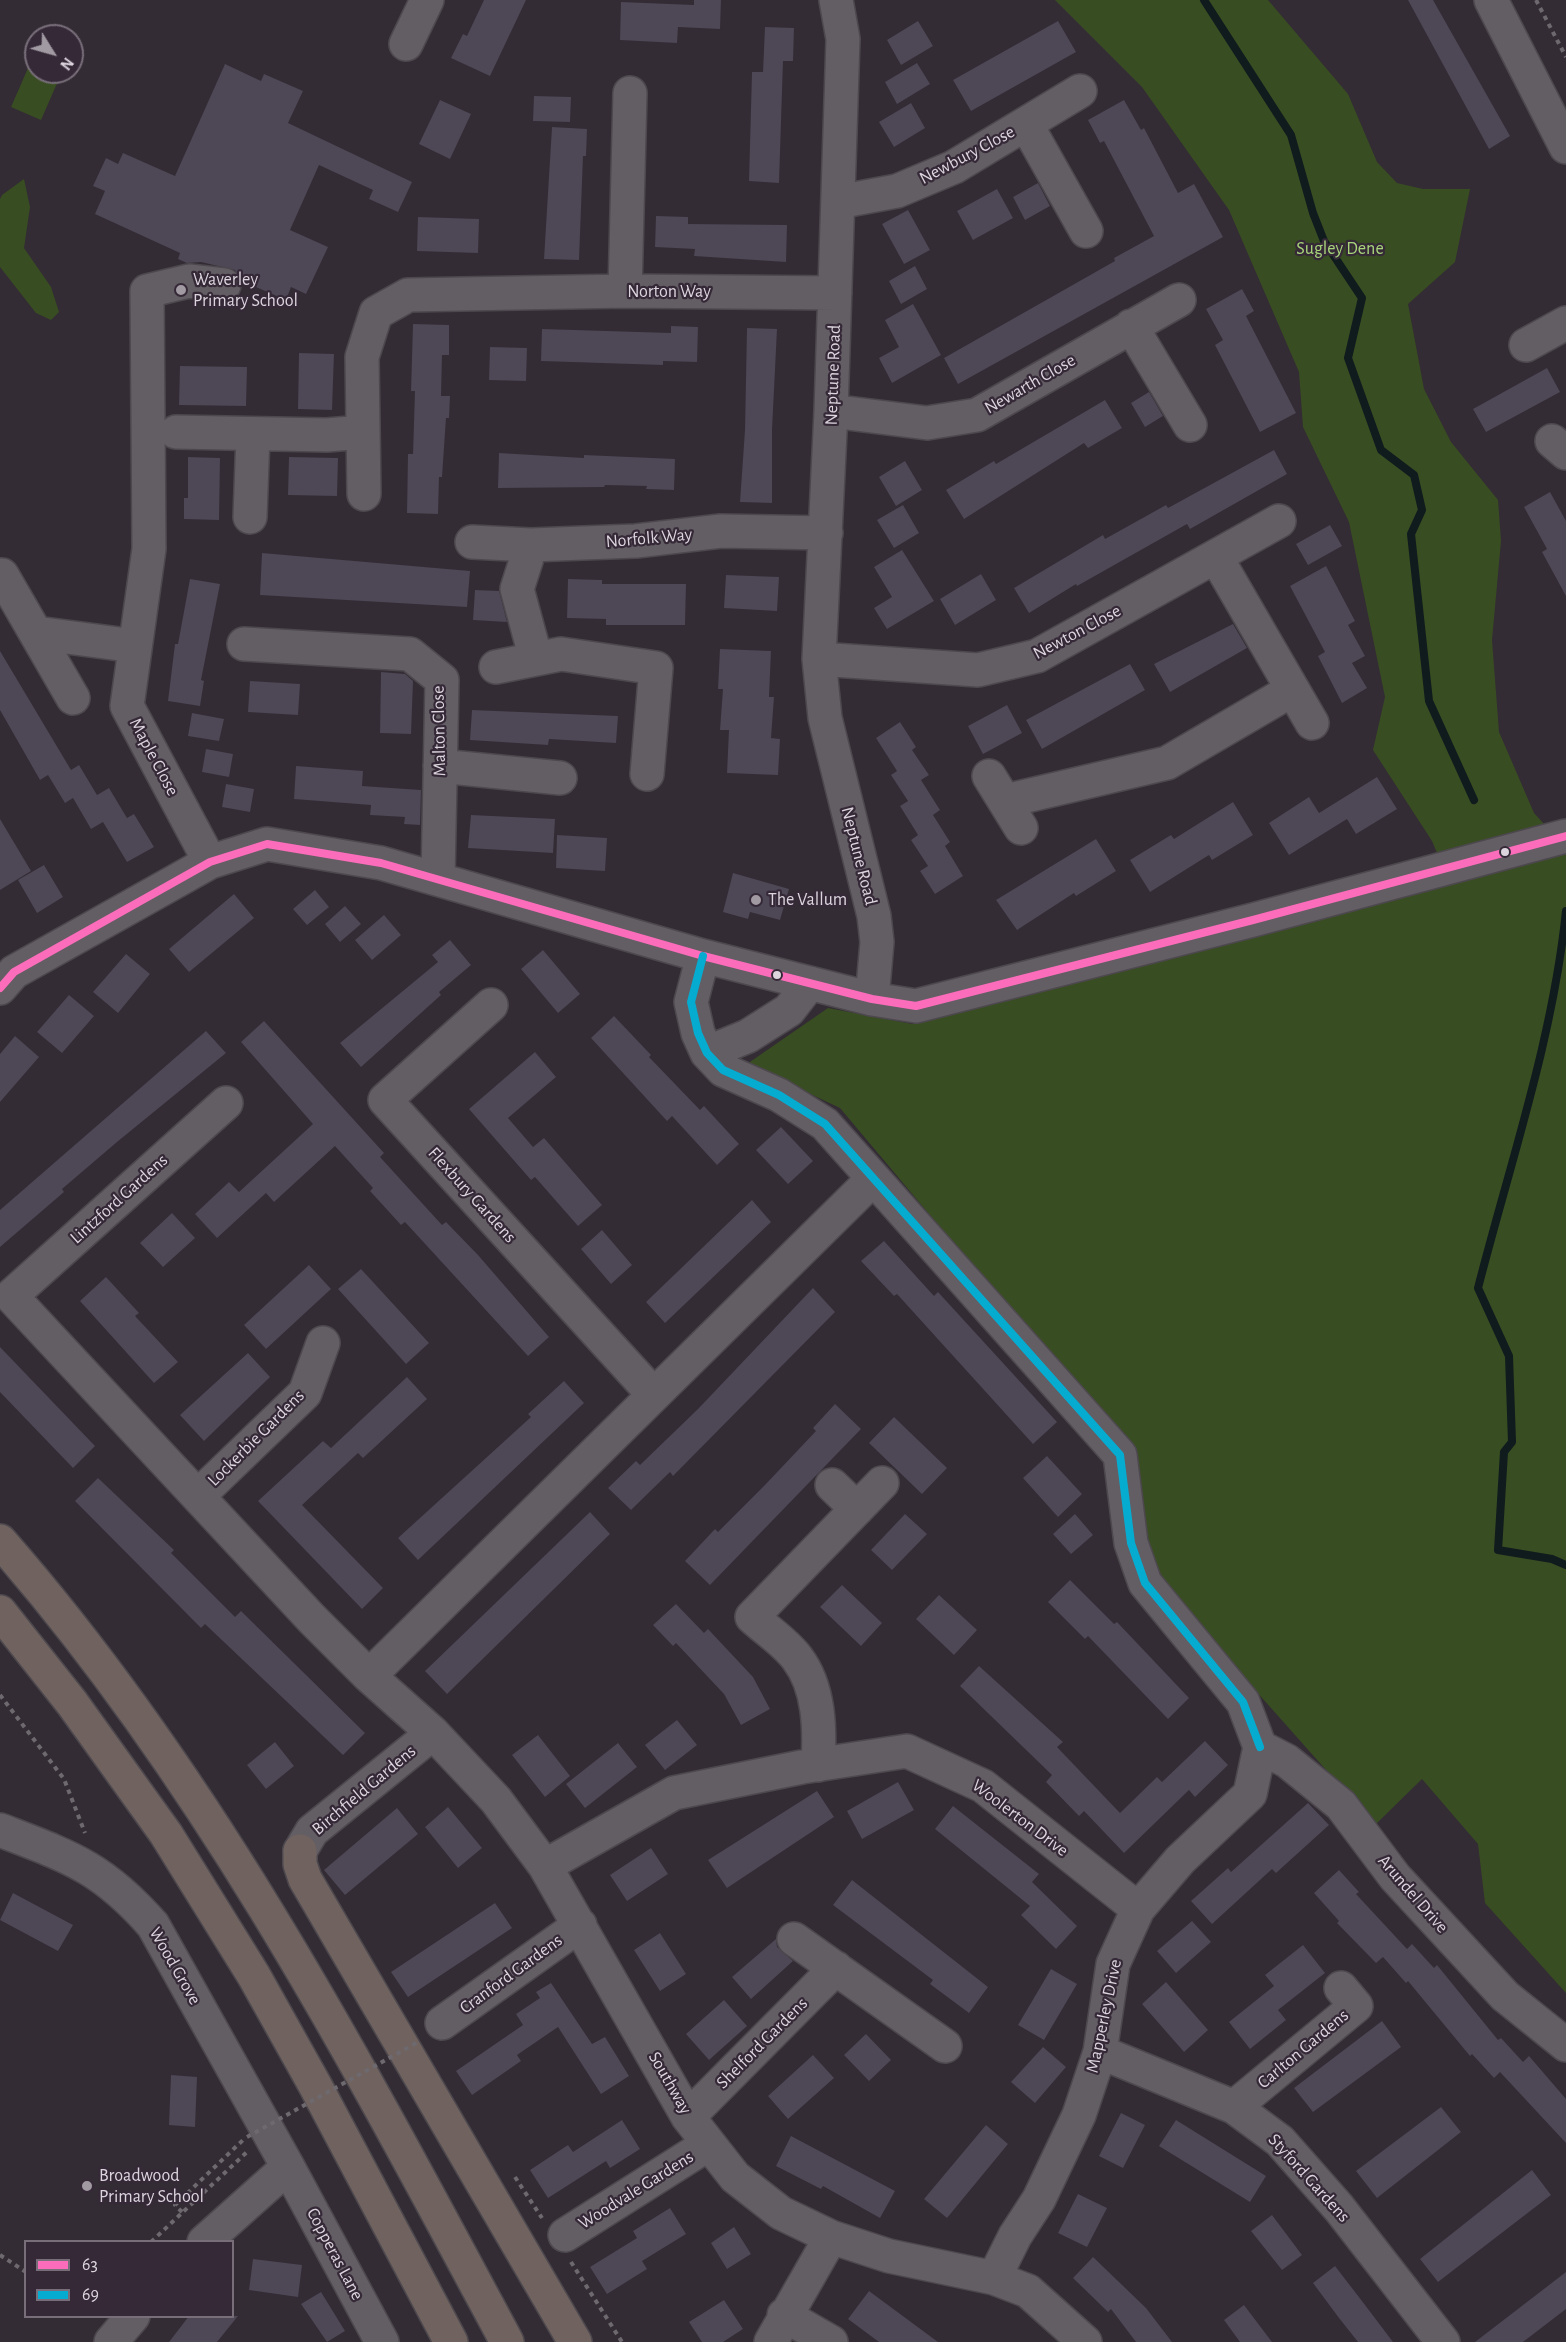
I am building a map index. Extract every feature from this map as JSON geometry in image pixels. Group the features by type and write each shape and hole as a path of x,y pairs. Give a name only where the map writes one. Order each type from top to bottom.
{"highway":[{"path":"0,1541 108,1675 202,1809 291,1952 357,2066 507,2342"},
{"path":"0,1611 72,1703 172,1844 254,1976 316,2087 451,2342"},
{"path":"300,1851 300,1864 305,1879 574,2342"},
{"path":"475,2283 524,2342"}],"street":[{"path":"406,44 427,0"},
{"name":"Neptune Road","path":"836,0 843,39 831,411 819,659 825,718 874,916 877,942 872,999"},
{"path":"1491,0 1566,147"},
{"name":"Newbury Close","path":"838,202 897,191 954,167 1080,91"},
{"path":"625,291 630,93"},
{"name":"Newbury Close","path":"1026,124 1086,231"},
{"name":"Maple Close","path":"210,862 127,706 149,549 147,291 189,280 224,285"},
{"name":"Norton Way","path":"364,494 362,357 376,313 408,295 625,291 835,293"},
{"name":"Newarth Close","path":"831,411 927,423 977,415 1179,300"},
{"path":"1526,345 1566,323"},
{"path":"1131,326 1190,425"},
{"path":"176,432 327,435 363,432"},
{"path":"250,517 253,435"},
{"name":"Newton Close","path":"819,659 978,670 1036,656 1279,521"},
{"name":"Norfolk Way","path":"472,542 531,545 636,541 721,531 826,533"},
{"path":"531,545 517,589 536,659"},
{"path":"1216,556 1312,723"},
{"path":"3,575 73,698"},
{"path":"36,633 135,646"},
{"name":"Malton Close","path":"244,644 410,654 442,680 438,879"},
{"path":"496,667 561,654 656,668 646,774"},
{"path":"1005,802 1167,763 1292,690"},
{"path":"440,766 560,778"},
{"path":"5,973 210,862 267,844 381,863 703,956 872,999 916,1006 935,1004 1566,836"},
{"path":"703,956 691,1002 698,1033 707,1053 723,1070 779,1095 825,1124 1120,1455 1131,1543 1145,1583 1243,1702 1260,1747"},
{"path":"707,1053 748,1036 789,1010 810,984"},
{"name":"Flexbury Gardens","path":"491,1005 386,1100 654,1395"},
{"name":"Lintzford Gardens","path":"11,1296 226,1102"},
{"path":"369,1676 873,1179"},
{"name":"Southway","path":"11,1296 369,1676 433,1733 496,1800 545,1866 688,2117 707,2145 735,2177 781,2213 831,2237 889,2256 994,2278 1028,2291 1085,2342"},
{"name":"Lockerbie Gardens","path":"198,1496 305,1393 323,1343"},
{"path":"818,1765 820,1726 809,1680 797,1657 752,1617 882,1482"},
{"path":"832,1485 857,1509"},
{"name":"Birchfield Gardens","path":"300,1851 312,1831 433,1733"},
{"name":"Mapperley Drive","path":"994,2278 1015,2236 1039,2199 1074,2125 1100,2052 1113,1964 1138,1909 1180,1860 1250,1794 1260,1747"},
{"name":"Arundel Drive","path":"1260,1747 1287,1761 1341,1805 1395,1877 1505,1996 1566,2045"},
{"name":"Woolerton Drive","path":"545,1866 674,1793 818,1765 907,1751 983,1786 1138,1909"},
{"name":"Wood Grove","path":"0,1830 73,1858 104,1876 153,1925 259,2135 288,2167"},
{"name":"Cranford Gardens","path":"430,2033 580,1925"},
{"path":"794,1939 945,2046"},
{"name":"Shelford Gardens","path":"688,2117 836,1968"},
{"name":"Carlton Gardens","path":"1234,2107 1356,2006 1341,1988"},
{"name":"Styford Gardens","path":"1100,2052 1234,2107 1288,2149 1339,2208 1443,2342"},
{"name":"Woodvale Gardens","path":"565,2235 707,2145"},
{"path":"205,2240 288,2167"},
{"name":"Copperas Lane","path":"288,2167 382,2342"},
{"path":"831,2237 778,2329 831,2342"},
{"path":"111,2342 131,2318"}],"path":[{"path":"1536,0 1566,57"},
{"path":"0,1695 64,1779 88,1842"},
{"path":"182,2212 175,2205 259,2135 430,2033"},
{"path":"152,2240 250,2149 259,2135"},
{"path":"0,2255 24,2271"}],"green space":[{"name":"Sugley Dene","path":"1055,0 1268,0 1348,94 1377,162 1397,183 1423,189 1470,189 1455,262 1408,304 1424,389 1451,442 1498,500 1501,541 1492,640 1499,732 1534,813 1566,848 1566,1993 1485,1903 1478,1844 1422,1779 1375,1825 1151,1573 1129,1452 840,1108 747,1064 828,1008 912,1024 1448,879 1432,841 1373,750 1385,697 1349,522 1303,427 1299,372 1229,210 1142,87"},
{"path":"24,77 24,84 57,84 41,120 11,107"},
{"path":"24,179 30,207 24,248 51,287 59,312 51,320 36,313 0,267 0,199"}],"building":[{"path":"484,0 526,0 490,76 451,58 463,34 467,36"},
{"path":"694,0 721,0 720,29 678,27 677,43 620,40 621,2 694,5"},
{"path":"1408,0 1433,0 1510,136 1489,149"},
{"path":"918,21 933,46 901,65 887,40"},
{"path":"1058,21 1076,52 971,111 953,80"},
{"path":"765,27 794,28 793,61 783,61 779,183 749,181 752,72 763,72"},
{"path":"917,63 930,84 897,104 885,82"},
{"path":"225,64 261,81 264,74 303,91 288,123 412,182 398,212 369,199 373,190 319,165 290,230 328,247 306,294 291,287 286,300 242,281 235,270 201,262 187,263 178,259 180,253 95,214 105,191 93,186 106,158 118,164 123,153 175,176"},
{"path":"534,96 571,97 570,122 533,121"},
{"path":"440,100 471,114 450,159 419,144"},
{"path":"1124,100 1141,130 1144,128 1178,193 1194,184 1223,237 958,384 944,358 1115,261 1114,258 1154,236 1104,141 1100,143 1088,120"},
{"path":"911,103 925,128 894,147 879,122"},
{"path":"552,127 587,129 586,156 583,156 579,260 544,259"},
{"path":"1038,183 1050,206 1025,220 1013,197"},
{"path":"997,189 1013,218 973,240 957,211"},
{"path":"908,210 930,250 904,264 882,224"},
{"path":"656,216 688,217 688,224 787,225 786,262 694,256 695,249 655,247"},
{"path":"418,217 479,219 478,253 417,251"},
{"path":"915,266 927,289 901,304 889,281"},
{"path":"1242,289 1254,311 1246,316 1296,413 1260,432 1215,345 1223,340 1206,309"},
{"path":"913,304 941,355 892,383 879,358 899,347 885,320"},
{"path":"413,324 449,325 449,355 442,355 441,396 450,396 449,418 446,418 442,477 439,477 438,514 407,513 408,454 413,454 415,391 411,391"},
{"path":"671,326 698,327 697,362 663,361 663,365 541,361 542,329 671,333"},
{"path":"747,328 777,329 772,430 772,503 740,502 745,430"},
{"path":"490,347 527,348 526,381 489,380"},
{"path":"299,353 334,354 332,410 298,409"},
{"path":"180,366 247,367 246,406 179,405"},
{"path":"1547,368 1560,392 1486,432 1473,409"},
{"path":"1149,392 1163,416 1145,427 1131,403"},
{"path":"1105,400 1122,428 1088,448 1084,443 964,519 946,490 994,461 996,464"},
{"path":"1274,450 1287,474 1190,529 1187,524 1077,586 1076,584 1029,613 1014,588 1103,535 1105,539 1166,505 1168,508"},
{"path":"499,453 584,458 584,455 675,459 674,490 646,489 647,486 605,485 604,487 498,488"},
{"path":"188,457 220,458 219,520 184,519 184,498 188,498"},
{"path":"289,457 338,458 337,496 288,495"},
{"path":"905,461 922,490 896,506 879,477"},
{"path":"1550,492 1566,521 1566,596 1542,552 1547,549 1524,507"},
{"path":"903,505 919,533 894,548 877,520"},
{"path":"1330,525 1342,546 1308,565 1296,544"},
{"path":"902,550 934,601 887,629 874,608 892,597 874,567"},
{"path":"262,553 470,571 467,607 260,595"},
{"path":"1326,566 1355,621 1348,625 1365,656 1352,663 1367,688 1342,703 1318,656 1325,652 1290,586"},
{"path":"981,574 996,600 955,625 940,599"},
{"path":"726,575 779,577 777,611 724,608"},
{"path":"190,579 220,584 201,680 204,681 200,706 168,701 175,644 178,644"},
{"path":"568,579 602,580 602,584 686,584 685,625 606,625 606,619 567,618"},
{"path":"475,590 499,591 507,622 473,620"},
{"path":"1233,624 1247,648 1170,692 1154,664"},
{"path":"720,649 771,651 769,697 774,697 771,738 780,739 778,775 727,773 729,730 720,730 723,689 718,689"},
{"path":"0,651 71,770 79,765 97,795 109,788 127,818 134,814 154,847 127,862 103,822 91,829 73,798 65,803 48,775 40,780 0,710"},
{"path":"1130,664 1145,690 1042,749 1026,720"},
{"path":"381,672 405,674 413,681 411,734 380,733"},
{"path":"250,681 300,684 298,715 248,712"},
{"path":"1007,705 1022,733 983,754 968,726"},
{"path":"472,710 618,716 616,743 549,739 548,745 470,740"},
{"path":"192,713 224,719 219,741 188,736"},
{"path":"900,722 916,747 912,750 929,775 921,780 940,810 933,815 950,842 945,846 963,876 935,894 920,871 928,866 911,840 918,835 900,806 908,801 891,775 897,771 876,738"},
{"path":"206,749 233,754 229,777 202,772"},
{"path":"296,766 363,771 362,786 421,790 420,825 404,824 405,817 370,815 371,805 294,799"},
{"path":"1377,777 1397,809 1356,834 1347,819 1289,855 1269,823 1309,797 1319,813"},
{"path":"226,784 254,789 250,812 222,807"},
{"path":"1233,802 1253,835 1212,860 1209,855 1150,892 1130,860 1171,835 1174,839"},
{"path":"471,815 555,819 553,853 468,848"},
{"path":"0,819 31,871 0,890"},
{"path":"557,835 607,838 605,871 556,868"},
{"path":"1096,839 1116,871 1076,896 1074,893 1017,930 996,900"},
{"path":"44,865 63,897 37,913 18,880"},
{"name":"The Vallum","path":"733,873 789,889 780,920 750,912 748,919 723,912"},
{"path":"315,890 329,907 307,925 293,909"},
{"path":"234,894 254,918 189,972 169,949"},
{"path":"345,906 361,924 340,942 325,924"},
{"path":"384,915 401,935 372,960 355,940"},
{"path":"450,940 471,965 439,992 441,995 361,1067 340,1043 438,962 432,955"},
{"path":"543,950 580,994 558,1013 521,969"},
{"path":"126,954 150,974 118,1013 93,992"},
{"path":"69,995 94,1016 62,1053 37,1032"},
{"path":"614,1016 651,1055 649,1057 700,1110 704,1106 739,1144 717,1165 672,1116 667,1121 591,1038"},
{"path":"264,1021 384,1153 380,1157 442,1225 446,1222 478,1255 549,1337 528,1356 405,1222 401,1225 370,1191 373,1188 335,1146 274,1202 266,1193 217,1238 195,1214 229,1182 239,1192 313,1124 241,1042"},
{"path":"206,1031 226,1053 62,1189 64,1192 0,1247 0,1210"},
{"path":"15,1036 39,1057 0,1102 0,1054"},
{"path":"535,1052 556,1077 508,1118 533,1147 544,1138 602,1205 578,1226 535,1177 531,1180 469,1109"},
{"path":"781,1127 813,1161 788,1184 756,1150"},
{"path":"752,1200 771,1222 665,1323 646,1302"},
{"path":"172,1213 195,1238 163,1267 140,1243"},
{"path":"602,1230 632,1265 611,1284 581,1249"},
{"path":"884,1241 934,1296 938,1292 1057,1422 1033,1444 897,1294 894,1296 861,1261"},
{"path":"309,1265 331,1289 266,1349 244,1325"},
{"path":"361,1269 429,1343 406,1364 338,1289"},
{"path":"106,1277 139,1313 135,1316 178,1362 154,1383 80,1301"},
{"path":"813,1288 835,1312 673,1476 670,1472 631,1510 608,1488 636,1461 640,1465 698,1409"},
{"path":"0,1347 95,1446 73,1468 0,1392"},
{"path":"248,1353 270,1377 204,1441 180,1415"},
{"path":"407,1377 427,1399 363,1458 358,1453 302,1505 383,1588 362,1609 258,1501 323,1441 331,1448"},
{"path":"564,1381 584,1403 418,1560 398,1538 531,1417 528,1414"},
{"path":"835,1404 861,1429 710,1585 685,1561 715,1529 718,1532 764,1486 816,1431 813,1428"},
{"path":"894,1417 947,1468 922,1494 869,1443"},
{"path":"1047,1456 1082,1494 1058,1517 1023,1478"},
{"path":"98,1478 174,1550 171,1553 235,1617 241,1611 365,1733 343,1755 205,1624 201,1628 75,1501"},
{"path":"590,1512 610,1534 447,1694 425,1671"},
{"path":"905,1514 927,1534 892,1570 871,1550"},
{"path":"1075,1514 1093,1535 1071,1554 1053,1534"},
{"path":"1070,1580 1114,1624 1117,1622 1189,1698 1168,1719 1088,1636 1085,1639 1048,1602"},
{"path":"842,1585 882,1623 861,1646 820,1607"},
{"path":"939,1595 977,1630 954,1655 916,1619"},
{"path":"676,1604 704,1633 708,1629 753,1677 770,1709 741,1725 724,1694 676,1643 673,1646 653,1625"},
{"path":"979,1666 1063,1742 1057,1747 1120,1813 1157,1777 1162,1782 1205,1741 1228,1765 1195,1797 1189,1790 1124,1853 1084,1811 1079,1816 1046,1782 1052,1775 960,1686"},
{"path":"677,1720 697,1745 665,1770 645,1745"},
{"path":"538,1735 570,1776 545,1797 512,1755"},
{"path":"275,1742 294,1766 266,1789 247,1765"},
{"path":"618,1743 637,1767 585,1808 566,1784"},
{"path":"898,1782 914,1810 862,1839 847,1811"},
{"path":"817,1791 834,1817 727,1888 708,1860"},
{"path":"1308,1803 1329,1825 1276,1873 1272,1869 1212,1924 1191,1901 1228,1868 1231,1872"},
{"path":"953,1806 1039,1874 1032,1882 1077,1926 1056,1949 1021,1915 1030,1906 935,1829"},
{"path":"448,1807 482,1848 458,1868 425,1827"},
{"path":"397,1808 418,1834 345,1895 324,1870"},
{"path":"651,1848 668,1874 627,1901 610,1875"},
{"path":"1339,1870 1359,1892 1356,1894 1407,1949 1412,1944 1434,1968 1437,1965 1498,2040 1501,2038 1523,2062 1529,2056 1566,2099 1566,2143 1500,2072 1494,2078 1472,2054 1470,2056 1408,1981 1406,1983 1383,1957 1376,1963 1337,1923 1339,1921 1314,1893"},
{"path":"852,1880 988,1987 969,2013 930,1984 933,1980 833,1905"},
{"path":"13,1893 73,1925 58,1951 0,1920"},
{"path":"495,1903 512,1928 408,1997 391,1972"},
{"path":"1192,1921 1211,1942 1176,1973 1157,1951"},
{"path":"660,1933 686,1974 660,1991 634,1950"},
{"path":"776,1939 777,1947 793,1961 751,1999 732,1977"},
{"path":"1303,1945 1325,1973 1278,2010 1286,2020 1250,2049 1229,2022 1274,1986 1265,1975"},
{"path":"1051,1969 1077,1984 1044,2040 1018,2025"},
{"path":"1166,1982 1208,2030 1184,2052 1142,2004"},
{"path":"551,1983 592,2044 605,2037 629,2076 601,2094 558,2027 517,2055 521,2061 472,2095 456,2071 523,2025 516,2014 540,1998 536,1992"},
{"path":"724,2000 747,2026 709,2060 686,2034"},
{"path":"1382,2021 1401,2047 1313,2112 1294,2088"},
{"path":"866,2034 891,2060 869,2081 844,2055"},
{"path":"1043,2047 1066,2067 1035,2103 1011,2082"},
{"path":"813,2055 834,2078 788,2119 768,2096"},
{"path":"171,2075 197,2077 195,2127 169,2125"},
{"path":"1441,2107 1461,2132 1377,2198 1356,2171"},
{"path":"1121,2113 1145,2125 1123,2168 1099,2156"},
{"path":"622,2120 640,2149 610,2168 606,2161 548,2198 530,2170 568,2145 573,2152"},
{"path":"1176,2120 1266,2176 1250,2202 1159,2146"},
{"path":"986,2125 1008,2144 947,2218 924,2199"},
{"path":"791,2136 895,2191 880,2218 823,2186 821,2189 776,2166"},
{"path":"1532,2170 1551,2195 1438,2282 1420,2259"},
{"path":"1078,2194 1107,2208 1087,2247 1058,2233"},
{"path":"670,2208 686,2234 642,2261 647,2269 607,2294 590,2267 637,2238 633,2231"},
{"path":"1272,2215 1302,2255 1282,2270 1251,2231"},
{"path":"734,2227 751,2254 727,2269 711,2243"},
{"path":"1093,2257 1146,2308 1172,2342 1136,2342 1111,2309 1108,2312 1073,2278"},
{"path":"253,2259 302,2265 298,2297 249,2290"},
{"path":"1335,2266 1393,2342 1358,2342 1339,2318 1313,2283"},
{"path":"1566,2272 1566,2309 1523,2342 1475,2342"},
{"path":"869,2291 938,2342 879,2342 848,2319"},
{"path":"321,2292 345,2331 327,2342 301,2304"},
{"path":"724,2300 743,2329 723,2342 702,2342 689,2322"},
{"path":"1244,2305 1272,2342 1240,2342 1224,2320"},
{"path":"238,2316 217,2342 169,2342 187,2318 234,2318"}],"waterway":[{"path":"1204,0 1291,135 1313,213 1324,241 1362,298 1348,358 1381,450 1414,475 1422,510 1411,534 1429,701 1474,800"},
{"path":"1566,911 1560,959 1541,1054 1478,1288 1509,1356 1512,1442 1504,1452 1498,1550 1552,1559 1566,1565"}],"transit line":[{"name":"63","path":"0,988 14,972 210,862 267,844 381,863 703,956 872,999 916,1006 1253,920 1566,836"},
{"name":"69","path":"703,956 691,1002 698,1033 707,1053 723,1070 779,1095 825,1124 1120,1455 1131,1543 1145,1583 1243,1702 1260,1747"}],"place":[{"name":"Waverley Primary School","path":"181,290"},
{"name":"The Vallum","path":"756,900"},
{"name":"Broadwood Primary School","path":"87,2186"}]}
